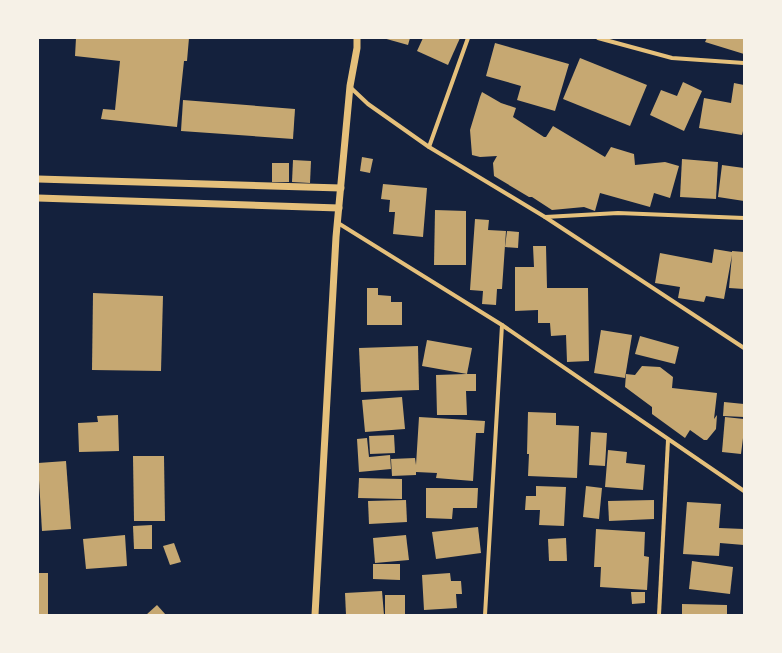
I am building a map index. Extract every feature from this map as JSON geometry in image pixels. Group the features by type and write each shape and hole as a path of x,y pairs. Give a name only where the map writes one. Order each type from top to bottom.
{"street":[{"path":"315,615 339,208 350,86 357,48 357,38"},
{"path":"430,147 468,38"},
{"path":"598,38 672,58 744,63"},
{"path":"350,86 368,104 430,147 545,218 744,348"},
{"path":"38,179 341,188"},
{"path":"38,198 339,208"},
{"path":"545,218 618,213 744,218"},
{"path":"338,223 502,325 744,491"},
{"path":"485,615 502,325"},
{"path":"658,615 668,440"}],"building":[{"path":"76,38 189,38 187,61 184,61 177,127 101,119 103,109 115,110 120,61 75,56"},
{"path":"383,38 410,38 408,45"},
{"path":"423,38 460,38 448,65 417,51"},
{"path":"707,38 744,38 744,54 705,42"},
{"path":"495,43 569,64 555,111 517,100 521,86 486,76"},
{"path":"580,58 647,85 630,126 563,99"},
{"path":"683,82 702,91 684,131 650,115 661,90 677,96"},
{"path":"734,83 744,85 744,131 742,135 699,128 704,98 731,103"},
{"path":"482,92 501,103 516,108 513,117 544,137 546,137 553,126 605,157 611,147 634,154 635,165 665,162 679,166 670,198 654,193 650,207 600,193 595,211 584,207 552,210 494,176 493,163 497,156 480,157 472,155 470,130"},
{"path":"183,100 295,109 293,139 181,131"},
{"path":"362,157 373,159 370,173 360,171"},
{"path":"682,159 718,162 716,199 680,197"},
{"path":"293,160 311,161 310,183 292,182"},
{"path":"272,163 289,163 289,182 272,182"},
{"path":"722,165 744,168 744,201 718,197"},
{"path":"383,184 427,188 423,237 393,234 395,212 389,212 390,200 381,199"},
{"path":"435,210 466,211 466,265 434,265"},
{"path":"475,219 489,220 488,230 506,231 502,289 497,289 496,305 482,304 483,291 470,290"},
{"path":"507,231 519,232 518,248 505,247"},
{"path":"533,246 546,246 547,288 588,288 589,361 567,362 566,335 551,336 550,323 538,323 538,310 515,311 515,267 534,267"},
{"path":"714,249 744,252 744,289 729,288 732,255 724,299 706,296 704,302 678,298 680,287 655,283 660,253 712,263"},
{"path":"367,288 378,288 378,295 391,296 391,302 402,302 402,325 367,325"},
{"path":"93,293 163,296 161,371 92,370"},
{"path":"601,330 632,335 625,378 594,373"},
{"path":"640,336 679,347 675,364 635,354"},
{"path":"427,340 472,348 467,374 422,366"},
{"path":"418,346 419,390 361,392 359,348"},
{"path":"642,366 660,367 673,377 672,388 717,393 714,419 717,415 716,429 707,440 704,440 690,430 685,438 652,414 652,407 625,387 626,374 635,375"},
{"path":"476,374 476,391 466,391 467,415 437,415 436,375"},
{"path":"402,397 405,429 365,432 362,400"},
{"path":"724,402 744,404 744,417 723,416"},
{"path":"528,412 556,413 556,425 579,426 577,478 528,476"},
{"path":"118,415 119,451 79,452 78,423 98,422 97,416"},
{"path":"419,417 485,421 484,433 476,433 473,481 436,478 437,473 416,472 416,475 392,476 391,459 415,458 416,465"},
{"path":"725,417 744,419 741,454 722,452"},
{"path":"591,432 607,433 605,466 589,465"},
{"path":"394,435 395,453 370,454 369,436"},
{"path":"367,438 369,457 390,455 391,469 359,472 357,439"},
{"path":"608,450 627,452 626,463 645,465 643,490 605,487"},
{"path":"133,456 164,456 165,521 134,521"},
{"path":"66,461 71,529 42,531 38,463"},
{"path":"359,478 402,479 402,499 358,498"},
{"path":"536,486 566,487 564,526 539,525 540,510 525,510 526,496 536,496"},
{"path":"586,486 602,488 599,519 583,517"},
{"path":"426,488 478,488 477,508 453,508 452,519 426,518"},
{"path":"406,500 407,522 369,524 368,501"},
{"path":"654,500 654,519 609,521 608,501"},
{"path":"687,502 721,504 719,528 744,529 744,545 720,543 719,556 683,554"},
{"path":"152,525 152,549 134,549 133,526"},
{"path":"478,527 481,553 436,559 432,532"},
{"path":"596,529 645,532 644,556 649,557 647,590 600,587 601,567 594,567"},
{"path":"125,535 127,566 86,569 83,539"},
{"path":"406,535 409,560 375,563 373,538"},
{"path":"566,538 567,561 549,561 548,539"},
{"path":"174,543 181,562 170,565 163,546"},
{"path":"692,561 733,567 730,594 689,589"},
{"path":"373,564 400,564 400,580 373,579"},
{"path":"38,573 48,573 48,615 38,615"},
{"path":"450,573 451,581 461,581 462,594 456,594 457,608 424,610 422,575"},
{"path":"382,591 384,615 346,615 345,593"},
{"path":"631,592 645,592 645,603 632,604"},
{"path":"385,595 405,595 405,614 411,615 385,615"},
{"path":"682,604 727,605 727,615 682,615"},
{"path":"157,605 166,615 146,615"}]}
